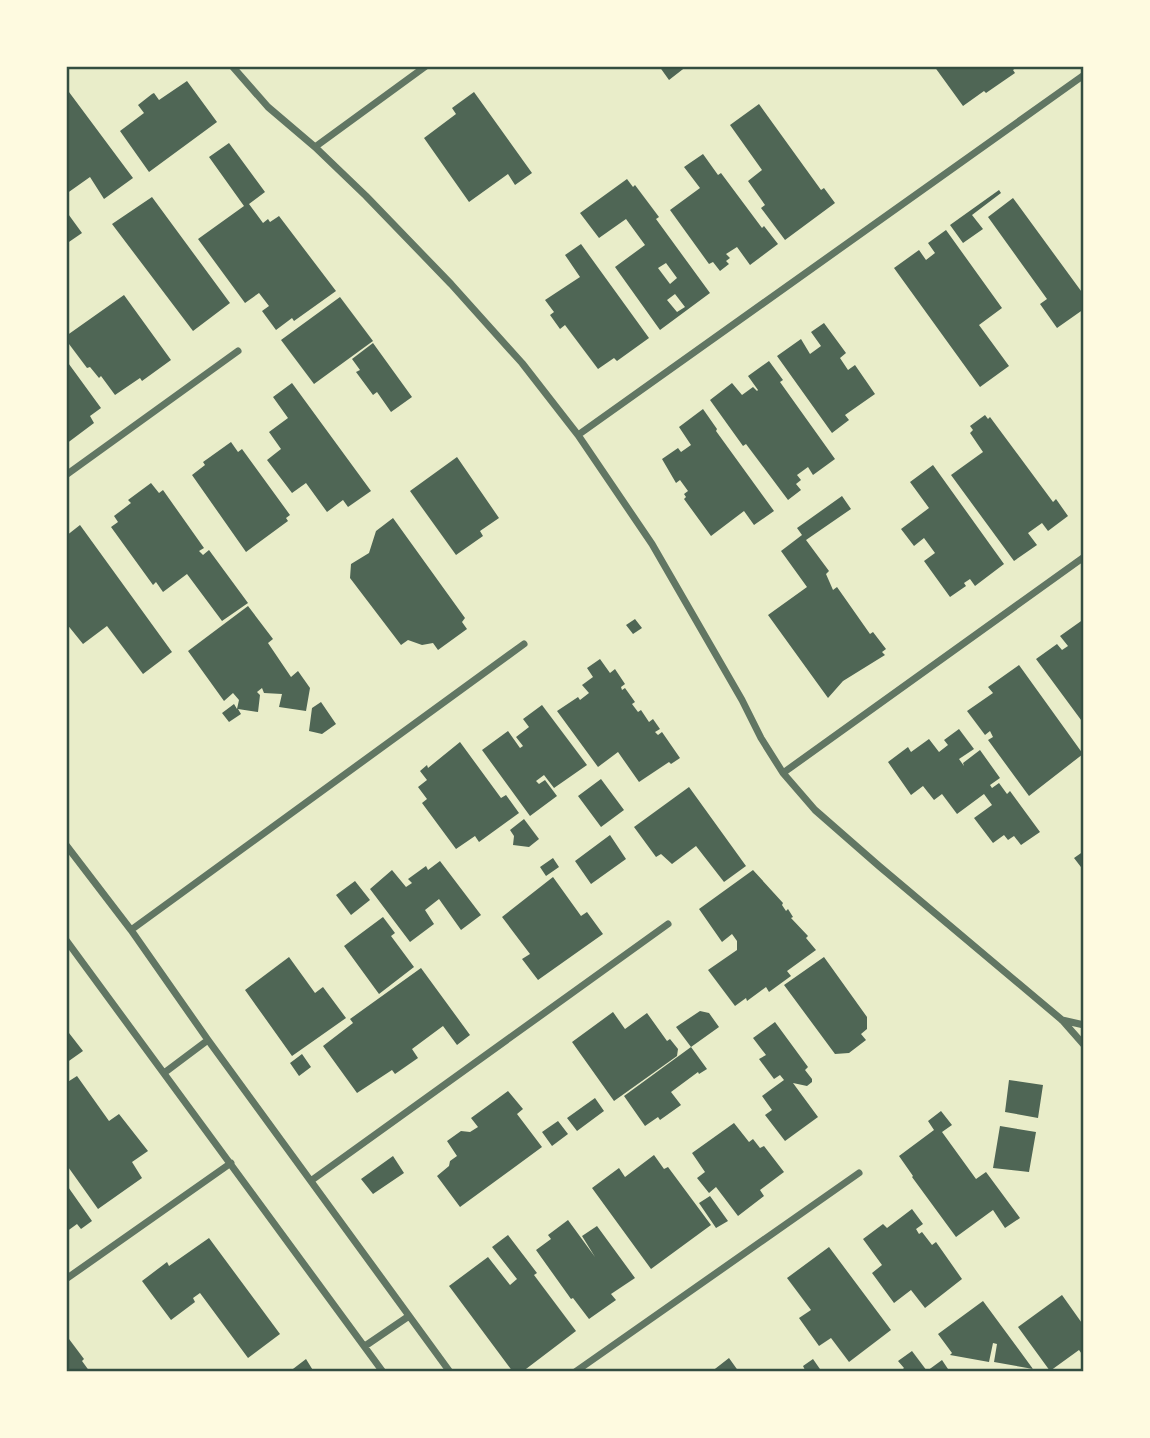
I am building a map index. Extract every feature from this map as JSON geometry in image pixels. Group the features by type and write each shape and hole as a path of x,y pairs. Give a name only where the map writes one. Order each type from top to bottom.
{"street":[{"path":"232,66 268,107 315,147 452,284 522,363 578,435 652,544 742,699 761,738 783,773 815,810 1062,1020 1081,1040"},
{"path":"315,147 426,66"},
{"path":"578,435 1083,75"},
{"path":"66,475 238,351"},
{"path":"783,773 1083,557"},
{"path":"131,930 524,643"},
{"path":"66,845 131,930 450,1371"},
{"path":"312,1180 668,924"},
{"path":"66,940 383,1371"},
{"path":"1062,1020 1083,1025"},
{"path":"164,1073 208,1040"},
{"path":"66,1279 231,1163"},
{"path":"575,1371 859,1173"},
{"path":"365,1346 410,1316"}],"building":[{"path":"659,66 687,66 669,80"},
{"path":"934,66 1018,66 1013,70 1015,73 963,106"},
{"path":"187,81 217,122 149,172 120,131 144,113 138,105 152,94 159,100"},
{"path":"66,88 133,178 104,199 90,177 66,194"},
{"path":"474,92 532,173 515,185 508,174 469,202 424,138 456,114 452,108"},
{"path":"759,104 821,190 824,188 835,203 785,240 761,208 765,205 748,181 762,170 730,125"},
{"path":"229,143 265,192 249,204 263,223 279,216 336,291 294,321 292,318 276,330 262,311 269,306 259,293 245,303 198,239 244,206 209,157"},
{"path":"703,154 778,244 750,265 737,247 726,254 730,258 726,261 729,264 720,271 713,262 709,264 670,210 700,188 684,167"},
{"path":"627,179 633,187 635,185 659,217 656,219 710,293 660,330 615,267 645,245 626,219 599,238 580,213","holes":["666,263 677,278 670,284 658,268","675,294 685,307 677,312 667,300"]},
{"path":"999,190 1001,193 972,215 983,229 963,243 950,225"},
{"path":"152,197 230,303 193,331 112,224"},
{"path":"1013,198 1084,295 1084,309 1057,328 1040,304 1047,299 988,217"},
{"path":"66,211 82,233 66,244"},
{"path":"946,230 1002,308 979,325 1009,366 980,387 894,268 919,250 926,260 935,253 928,243"},
{"path":"581,244 649,338 617,361 614,358 598,369 565,325 560,329 550,315 554,312 545,300 580,277 565,255"},
{"path":"124,295 171,360 142,381 140,378 115,395 101,376 99,378 90,367 87,368 66,340 66,336"},
{"path":"340,297 373,341 314,384 281,340"},
{"path":"824,323 846,353 840,358 848,370 855,365 875,394 845,415 849,420 832,433 777,356 801,339 810,354 821,346 811,332"},
{"path":"373,343 412,397 391,412 377,392 373,395 356,372 360,370 352,359"},
{"path":"66,360 101,408 90,416 94,423 66,444"},
{"path":"769,361 783,380 780,382 835,459 813,475 808,467 797,475 801,480 796,484 801,490 788,500 746,444 743,446 710,400 732,383 742,395 753,387 757,391 748,376"},
{"path":"292,383 371,491 348,507 343,500 327,512 306,483 292,493 267,460 281,449 269,432 288,418 273,397"},
{"path":"703,409 774,511 754,525 744,511 711,536 684,499 684,494 688,491 680,480 676,483 662,459 678,448 681,452 691,445 679,427"},
{"path":"985,415 988,419 990,417 1053,502 1056,499 1068,516 1048,531 1042,523 1028,533 1037,545 1014,561 951,475 983,452 970,433 973,430 970,426"},
{"path":"231,442 238,452 242,449 290,515 286,518 288,521 246,552 192,475 205,465 203,462"},
{"path":"457,457 499,518 480,531 483,536 456,555 410,491"},
{"path":"933,465 1004,564 975,586 970,579 964,583 966,586 950,597 924,561 935,553 924,538 914,546 901,529 929,508 910,482"},
{"path":"151,483 159,493 163,490 204,548 199,551 203,555 209,550 248,603 222,621 187,574 163,592 156,582 153,585 111,527 118,522 114,516 131,503 128,500"},
{"path":"842,496 851,509 806,540 829,571 826,574 833,590 837,587 870,634 873,632 886,649 882,652 885,655 843,681 828,698 768,615 807,587 781,551 802,535 797,528"},
{"path":"393,518 465,618 462,622 467,629 438,650 433,643 422,645 408,640 401,645 350,578 351,564 369,553 376,531"},
{"path":"80,525 172,652 143,674 107,626 83,644 66,623 66,536"},
{"path":"248,606 273,639 268,643 291,677 298,671 310,688 306,711 279,707 282,694 264,693 262,688 257,692 260,695 258,712 238,709 241,714 229,722 222,713 234,704 237,709 239,700 233,693 224,701 188,651"},
{"path":"635,619 642,628 633,634 626,625"},
{"path":"1084,619 1084,724 1036,659 1057,644 1062,650 1068,646 1060,636"},
{"path":"600,659 610,673 615,669 625,684 621,687 622,690 625,688 635,702 632,704 638,712 641,710 649,722 653,719 660,729 655,732 658,735 662,732 680,758 671,764 669,762 639,782 618,752 598,767 557,711 589,693 582,685 593,677 587,668"},
{"path":"1019,665 1083,754 1029,796 988,740 993,737 990,731 985,735 967,711 993,693 988,687"},
{"path":"321,702 336,724 322,734 309,731 312,708"},
{"path":"542,705 587,765 554,788 544,775 536,781 539,784 545,780 557,796 530,816 482,750 508,731 520,748 523,746 516,737 529,727 523,719"},
{"path":"959,729 974,749 959,759 964,766 963,763 980,750 1000,778 990,785 992,788 999,783 1007,794 1010,791 1040,832 1021,845 1014,836 1008,840 1004,835 993,843 974,818 992,805 984,794 957,814 942,794 934,800 923,786 911,795 888,762 908,747 911,752 929,739 939,752 948,745 944,740"},
{"path":"460,742 501,798 506,795 519,813 479,842 475,836 456,849 422,803 427,799 418,787 427,780 420,771 427,765 428,768"},
{"path":"601,779 624,810 601,827 578,796"},
{"path":"689,787 746,866 724,882 696,846 672,864 661,854 656,857 634,827"},
{"path":"524,819 539,839 529,847 513,845 514,836 510,830"},
{"path":"610,835 626,859 591,884 575,861"},
{"path":"1084,851 1084,871 1074,858"},
{"path":"553,858 559,867 546,876 540,867"},
{"path":"440,861 481,915 461,930 439,899 425,910 434,924 410,942 370,889 392,870 406,887 412,883 408,879 426,866 428,870"},
{"path":"753,870 783,903 786,911 788,909 793,917 791,918 808,936 806,938 816,950 787,971 791,976 769,992 766,987 735,1006 708,970 737,950 737,941 732,934 722,942 699,909"},
{"path":"553,877 581,916 587,912 603,934 538,980 522,959 530,954 502,917"},
{"path":"355,881 370,900 351,915 336,895"},
{"path":"383,917 395,933 391,936 414,967 379,994 344,946"},
{"path":"289,957 315,993 323,987 346,1018 292,1056 245,990"},
{"path":"824,957 867,1017 867,1029 861,1034 866,1040 849,1053 835,1054 784,985"},
{"path":"421,968 470,1035 457,1045 443,1026 412,1049 418,1058 395,1074 392,1070 357,1093 323,1046 353,1023 350,1019"},
{"path":"700,1011 709,1013 719,1027 691,1047 676,1027"},
{"path":"613,1012 625,1029 647,1013 667,1041 670,1039 678,1049 677,1056 614,1101 572,1042"},
{"path":"775,1022 808,1067 805,1070 812,1082 807,1086 793,1083 818,1117 785,1141 765,1115 772,1110 762,1096 784,1080 780,1075 774,1079 759,1059 766,1055 753,1038"},
{"path":"69,1033 83,1051 66,1063 66,1035"},
{"path":"691,1047 707,1069 699,1074 698,1072 671,1092 681,1105 660,1120 658,1117 645,1126 624,1096"},
{"path":"302,1054 311,1067 299,1076 290,1063"},
{"path":"77,1076 109,1121 119,1114 148,1151 132,1162 142,1178 98,1209 66,1164 66,1083"},
{"path":"1009,1080 1043,1085 1038,1118 1005,1112"},
{"path":"508,1091 523,1109 517,1114 542,1147 460,1207 437,1176 457,1156 447,1141 461,1131 470,1132 478,1127 471,1118"},
{"path":"595,1098 604,1111 577,1131 567,1118"},
{"path":"941,1111 952,1125 942,1132 976,1179 986,1172 1020,1218 1005,1228 993,1210 956,1237 899,1156 934,1130 928,1121"},
{"path":"558,1121 568,1134 552,1146 542,1132"},
{"path":"734,1123 749,1142 753,1139 760,1148 764,1146 784,1172 760,1190 764,1196 738,1216 716,1187 709,1193 697,1178 705,1172 692,1153"},
{"path":"1000,1126 1036,1132 1029,1172 993,1168"},
{"path":"654,1155 664,1169 668,1167 711,1225 651,1269 592,1188 619,1168 625,1177"},
{"path":"393,1156 404,1173 373,1194 361,1179"},
{"path":"66,1184 92,1221 81,1229 77,1224 66,1232"},
{"path":"710,1196 728,1221 716,1228 699,1203"},
{"path":"912,1209 923,1224 916,1229 919,1234 922,1232 932,1245 936,1242 962,1279 925,1308 911,1290 894,1303 872,1273 882,1265 863,1239 883,1224 887,1228"},
{"path":"568,1220 595,1257 582,1236 597,1226 635,1278 611,1294 616,1300 589,1319 536,1250 551,1239 548,1235"},
{"path":"508,1235 576,1331 522,1372 513,1372 449,1286 488,1257 510,1285 517,1279 492,1247"},
{"path":"209,1238 280,1334 248,1358 200,1293 193,1298 195,1302 171,1320 142,1281 167,1262 169,1266"},
{"path":"829,1247 891,1330 849,1362 831,1338 819,1346 799,1318 811,1310 787,1278"},
{"path":"1062,1295 1084,1326 1084,1357 1079,1350 1050,1371 1018,1327"},
{"path":"983,1301 1033,1369 994,1362 997,1344 993,1343 989,1362 950,1355 952,1353 938,1334"},
{"path":"66,1335 84,1359 82,1361 90,1372 66,1372"},
{"path":"912,1351 927,1371 942,1360 950,1372 900,1372 904,1368 898,1361"},
{"path":"729,1358 739,1372 711,1372"},
{"path":"306,1359 314,1372 289,1372"},
{"path":"813,1359 822,1372 806,1372 803,1366"}]}
